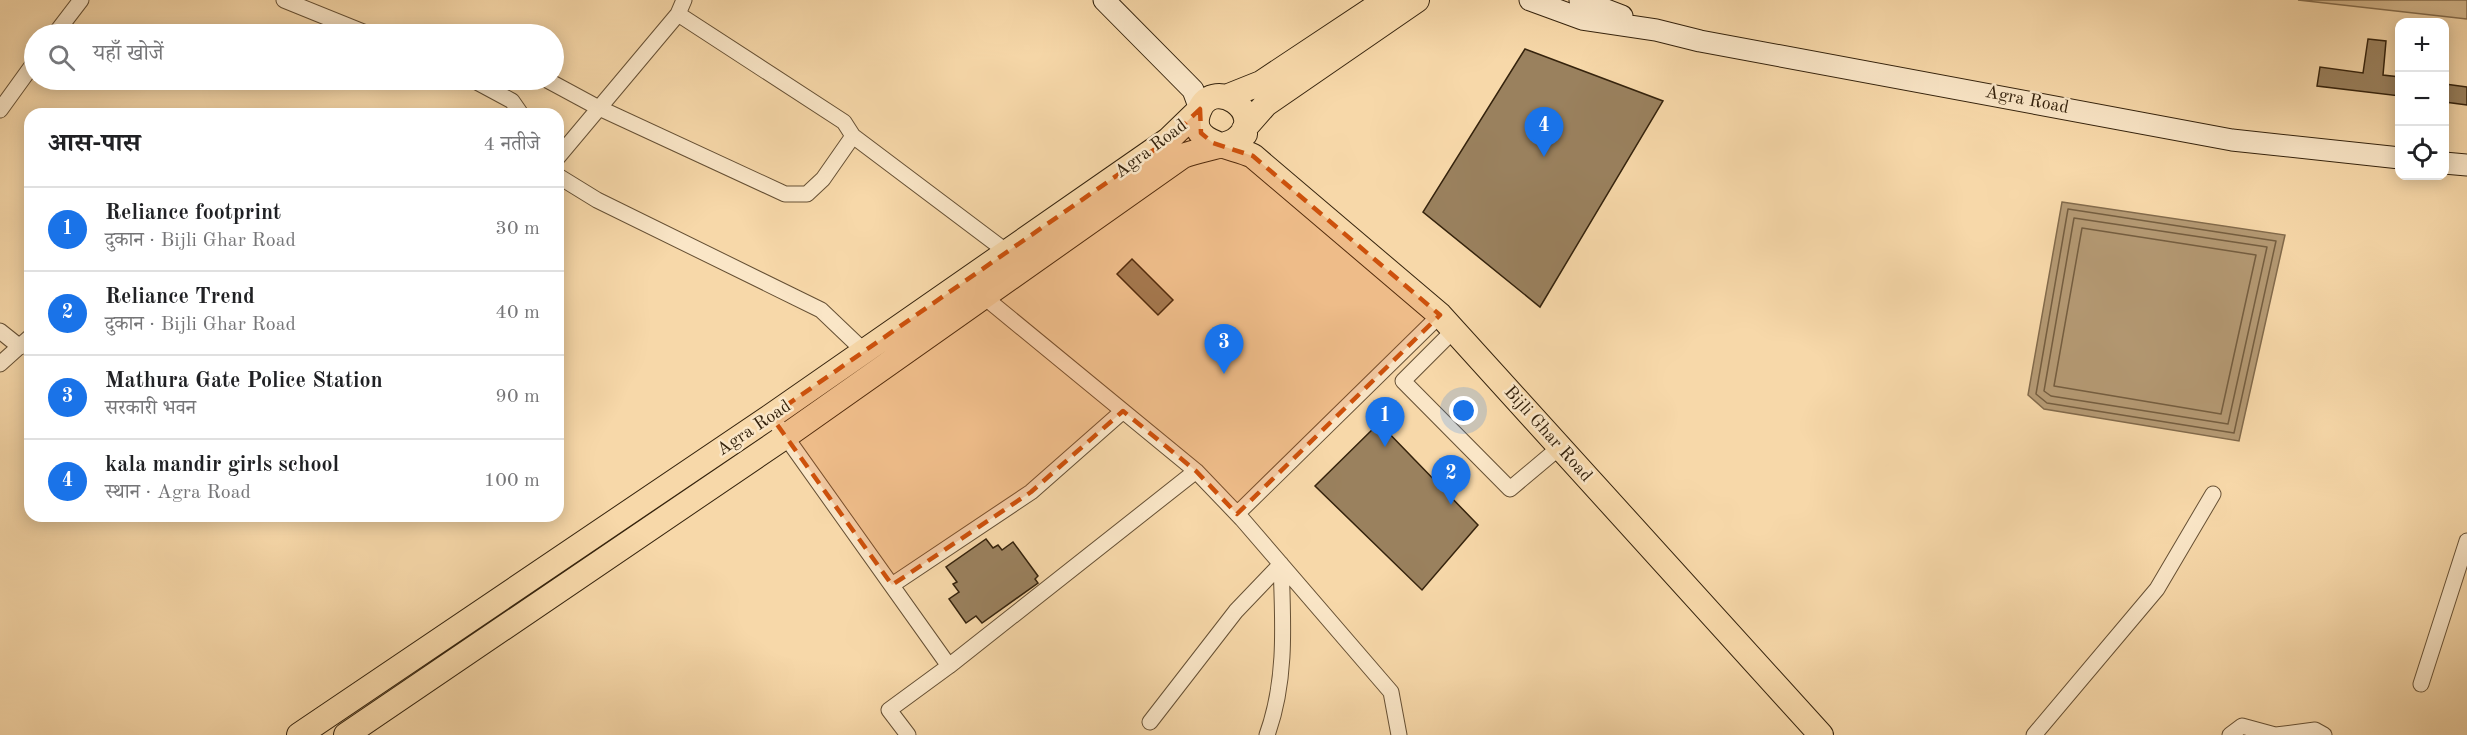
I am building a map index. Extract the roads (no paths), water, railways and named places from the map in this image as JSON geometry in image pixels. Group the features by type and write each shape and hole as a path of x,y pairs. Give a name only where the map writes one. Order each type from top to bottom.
{"main road":[{"path":"1104,0 1209,98 1240,104 1244,111 1244,129 1253,156"},
{"name":"Agra Road","path":"299,735 771,416 1168,140 1209,98 1261,83 1386,0"},
{"path":"1222,145 1237,139 1266,104 1417,0"},
{"name":"Agra Road","path":"1530,0 1581,19 1656,30 1700,41 2232,140 2395,157"},
{"name":"Agra Road","path":"1580,0 1656,30"},
{"path":"1209,98 1197,117 1201,133 1206,139 1239,149 1253,156"},
{"name":"Agra Road","path":"346,735 786,436 1183,156 1199,149 1222,145"},
{"name":"Bijli Ghar Road","path":"1253,156 1447,322 1821,735"},
{"path":"2449,163 2467,165"}],"street":[{"path":"63,24 81,0"},
{"path":"284,0 343,24"},
{"path":"564,149 681,7 844,122 854,136 1007,252"},
{"path":"0,110 24,77"},
{"path":"564,89 597,107 785,194 807,194 823,179 854,136"},
{"path":"491,90 512,101 517,108"},
{"path":"564,180 597,200 821,310 864,351"},
{"path":"983,296 1196,471 1237,514 1390,692 1399,735"},
{"path":"1447,322 1403,381 1510,489 1560,447"},
{"path":"1237,514 1447,322"},
{"path":"0,330 24,342"},
{"path":"0,364 24,343"},
{"path":"892,585 1031,492 1123,411"},
{"path":"771,416 949,666"},
{"path":"908,735 889,710 949,666 1196,471"},
{"path":"2034,735 2157,589 2213,494"},
{"path":"2421,684 2467,541"},
{"path":"1150,722 1236,611 1281,564"},
{"path":"1267,735 1274,715 1284,646 1281,564"},
{"path":"2230,735 2242,726 2275,735 2314,730 2324,735"}],"water":[{"path":"2062,202 2285,235 2239,441 2044,409 2028,395"}],"place":[{"name":"kala mandir girls school","path":"1544,157"},
{"name":"Mathura Gate Police Station","path":"1224,374"},
{"name":"Reliance footprint","path":"1385,447"},
{"name":"Reliance Trend","path":"1451,505"}]}
